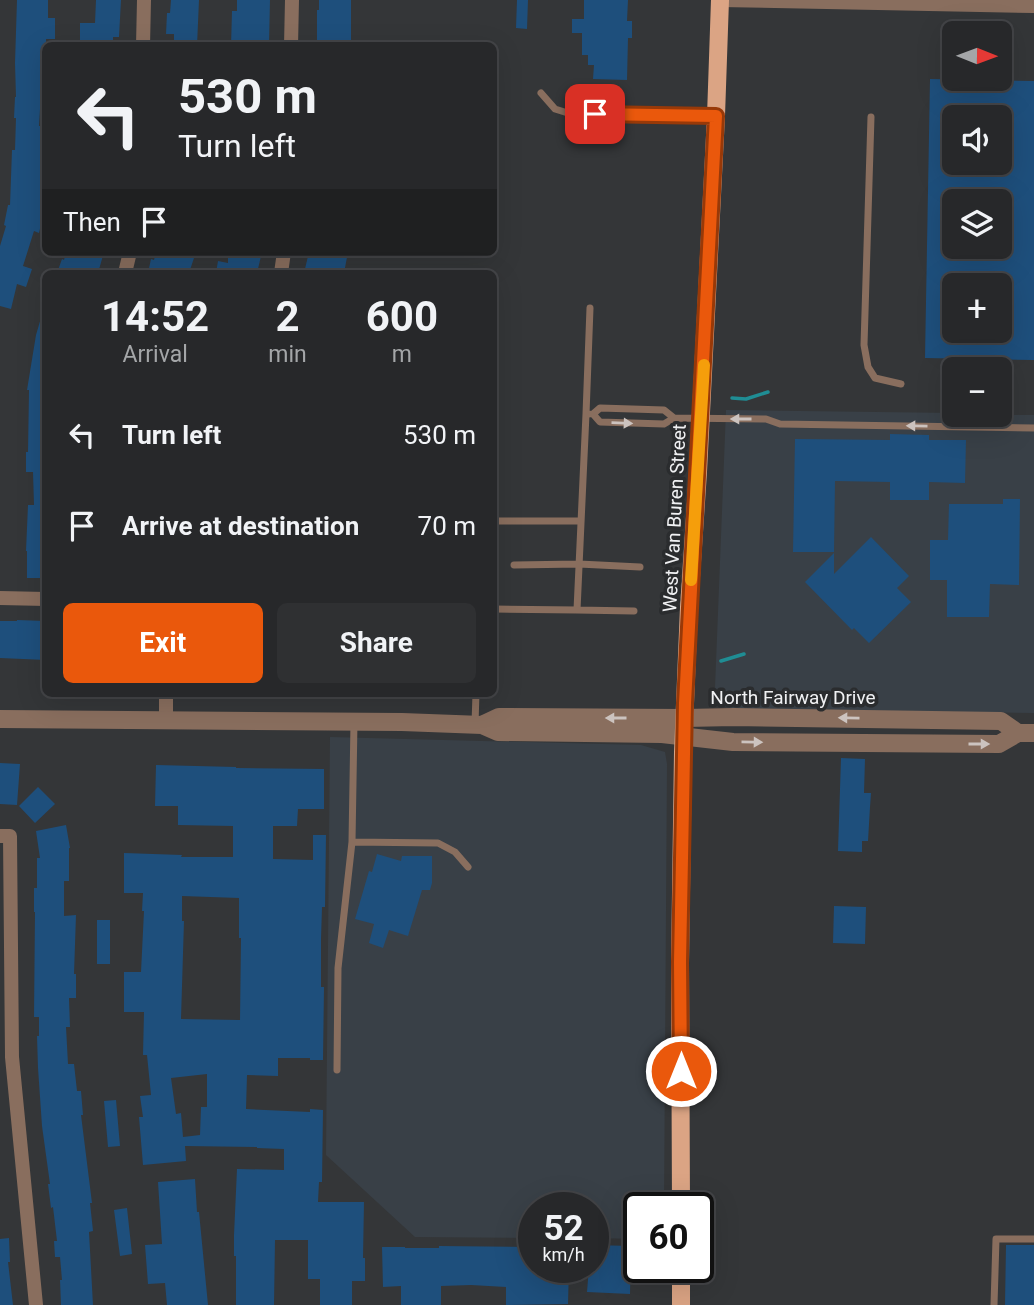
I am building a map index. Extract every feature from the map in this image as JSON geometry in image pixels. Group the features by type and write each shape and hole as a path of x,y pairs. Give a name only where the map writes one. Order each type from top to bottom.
{"main road":[{"name":"West Van Buren Street","path":"681,1192 680,962 684,737 720,0"},
{"path":"681,1283 681,1305"}],"street":[{"path":"143,42 145,0"},
{"path":"291,42 292,0"},
{"path":"720,0 886,1 1034,6"},
{"path":"0,598 42,598"},
{"path":"166,697 166,721"},
{"name":"North Fairway Drive","path":"479,725 499,717 942,720 1001,722 1026,733"},
{"name":"North Fairway Drive","path":"0,719 479,725 498,732 662,734 733,742 999,744 1026,733"},
{"path":"834,743 838,737 852,732 925,732 942,720"},
{"path":"5,836 12,1057 36,1305"}],"lane":[{"path":"541,93 555,109 570,114 716,116"},
{"path":"871,117 864,345 868,367 875,378 901,384"},
{"path":"577,610 589,414 590,308"},
{"path":"589,414 600,408 664,410 674,418"},
{"path":"589,414 600,422 664,424 674,418 701,418 766,419 779,424 1034,428"},
{"path":"497,521 581,522"},
{"path":"514,565 640,566"},
{"path":"497,609 635,611"},
{"path":"476,697 479,725"},
{"path":"337,1070 338,968 352,842 354,722"},
{"path":"352,842 439,843 455,852 468,867"},
{"path":"994,1305 996,1239 1034,1239"}],"shaded area":[{"path":"726,410 942,413 942,427 1012,427 1012,415 1034,415 1034,713 739,709 725,707 719,702 715,688"},
{"path":"330,737 641,745 665,752 664,1192 623,1192 623,1239 609,1238 609,1192 518,1192 518,1238 415,1237 326,1155"}],"building":[{"path":"17,0 48,0 48,18 55,18 55,39 42,42 39,126 42,126 42,220 39,233 34,231 23,266 32,269 26,287 17,284 11,309 0,306 0,246 10,205 12,150 15,150"},
{"path":"96,0 121,0 119,37 113,37 113,42 80,42 80,23 95,23"},
{"path":"171,0 199,0 197,42 174,42 174,34 166,34 167,13 170,13"},
{"path":"237,0 270,0 269,42 231,42 232,11 237,11"},
{"path":"319,0 351,0 351,42 317,42"},
{"path":"517,0 528,0 527,29 516,28"},
{"path":"584,0 628,0 627,21 632,21 632,38 628,38 627,80 593,79 594,65 588,65 588,55 582,55 582,33 572,33 572,19 584,19"},
{"path":"930,79 942,79 942,91 1012,91 1012,81 1034,81 1034,360 1012,360 1012,357 925,358"},
{"path":"65,256 103,256 99,270 58,270 62,259 64,260"},
{"path":"155,256 195,256 190,270 149,270 151,259 154,260"},
{"path":"228,256 261,256 258,270 216,270 218,261 228,263"},
{"path":"308,256 347,256 345,270 305,270"},
{"path":"42,314 42,578 27,578 28,505 34,505 33,472 26,472 27,390"},
{"path":"890,434 929,435 929,440 966,440 965,483 929,482 929,500 890,500 890,482 835,481 834,552 793,552 795,439 890,440"},
{"path":"1003,499 1020,499 1019,585 990,584 989,617 947,617 947,580 930,580 930,540 948,540 949,504 1003,504"},
{"path":"871,537 909,576 897,588 911,602 869,643 854,628 852,630 805,582 834,553 834,574"},
{"path":"0,621 42,621 42,660 0,658"},
{"path":"841,758 865,759 864,793 871,793 868,841 862,841 862,852 838,851"},
{"path":"0,763 20,764 17,805 0,804"},
{"path":"156,765 324,769 324,809 298,809 297,826 273,826 273,859 313,860 313,835 326,835 325,907 322,907 321,939 321,987 324,987 323,1060 278,1058 278,1076 247,1075 246,1109 310,1112 310,1109 323,1110 322,1182 319,1182 318,1202 364,1202 365,1281 352,1281 352,1305 320,1305 320,1279 308,1279 308,1240 275,1240 274,1305 236,1305 234,1235 237,1169 284,1170 284,1149 185,1146 186,1161 143,1165 140,1096 151,1095 147,1055 143,1055 144,1012 124,1012 124,972 141,972 143,893 124,893 124,853 233,857 233,826 178,825 178,806 155,806","holes":["182,896 239,898 240,1020 181,1019 184,921","207,1074 207,1107 201,1107 200,1135 183,1137 181,1113 176,1114 171,1078"]},
{"path":"38,787 55,804 35,823 19,806"},
{"path":"66,825 70,848 69,881 64,881 64,916 76,915 76,998 69,998 70,1027 66,1027 68,1064 74,1064 77,1091 81,1091 81,1115 92,1203 93,1231 89,1232 93,1305 61,1305 60,1257 55,1257 54,1241 57,1241 42,1126 37,1036 39,1017 34,1017 34,888 37,888 37,858 40,858 36,831"},
{"path":"377,854 401,861 402,856 432,856 430,890 422,890 408,936 389,930 383,948 369,943 374,924 355,919 369,871 372,872"},
{"path":"834,906 866,907 865,944 833,943"},
{"path":"97,920 110,920 110,964 97,964"},
{"path":"116,1100 120,1146 108,1147 104,1101"},
{"path":"195,1179 208,1305 167,1305 165,1283 148,1284 145,1245 162,1244 158,1182"},
{"path":"127,1208 132,1254 120,1256 114,1210"},
{"path":"9,1238 8,1262 13,1305 0,1305 0,1239"},
{"path":"609,1245 623,1246 623,1283 630,1283 630,1294 587,1292 588,1283 609,1283"},
{"path":"1006,1245 1034,1245 1034,1305 1005,1305"},
{"path":"382,1247 518,1247 518,1283 569,1283 568,1304 506,1305 506,1287 471,1285 441,1286 441,1305 401,1305 401,1286 383,1287"}],"waterway":[{"path":"732,398 746,399 768,392"},
{"path":"721,661 744,654"}],"slow traffic":[{"path":"691,580 704,365"}],"route":[{"path":"595,114 716,116 683,752 681,1071"}]}
